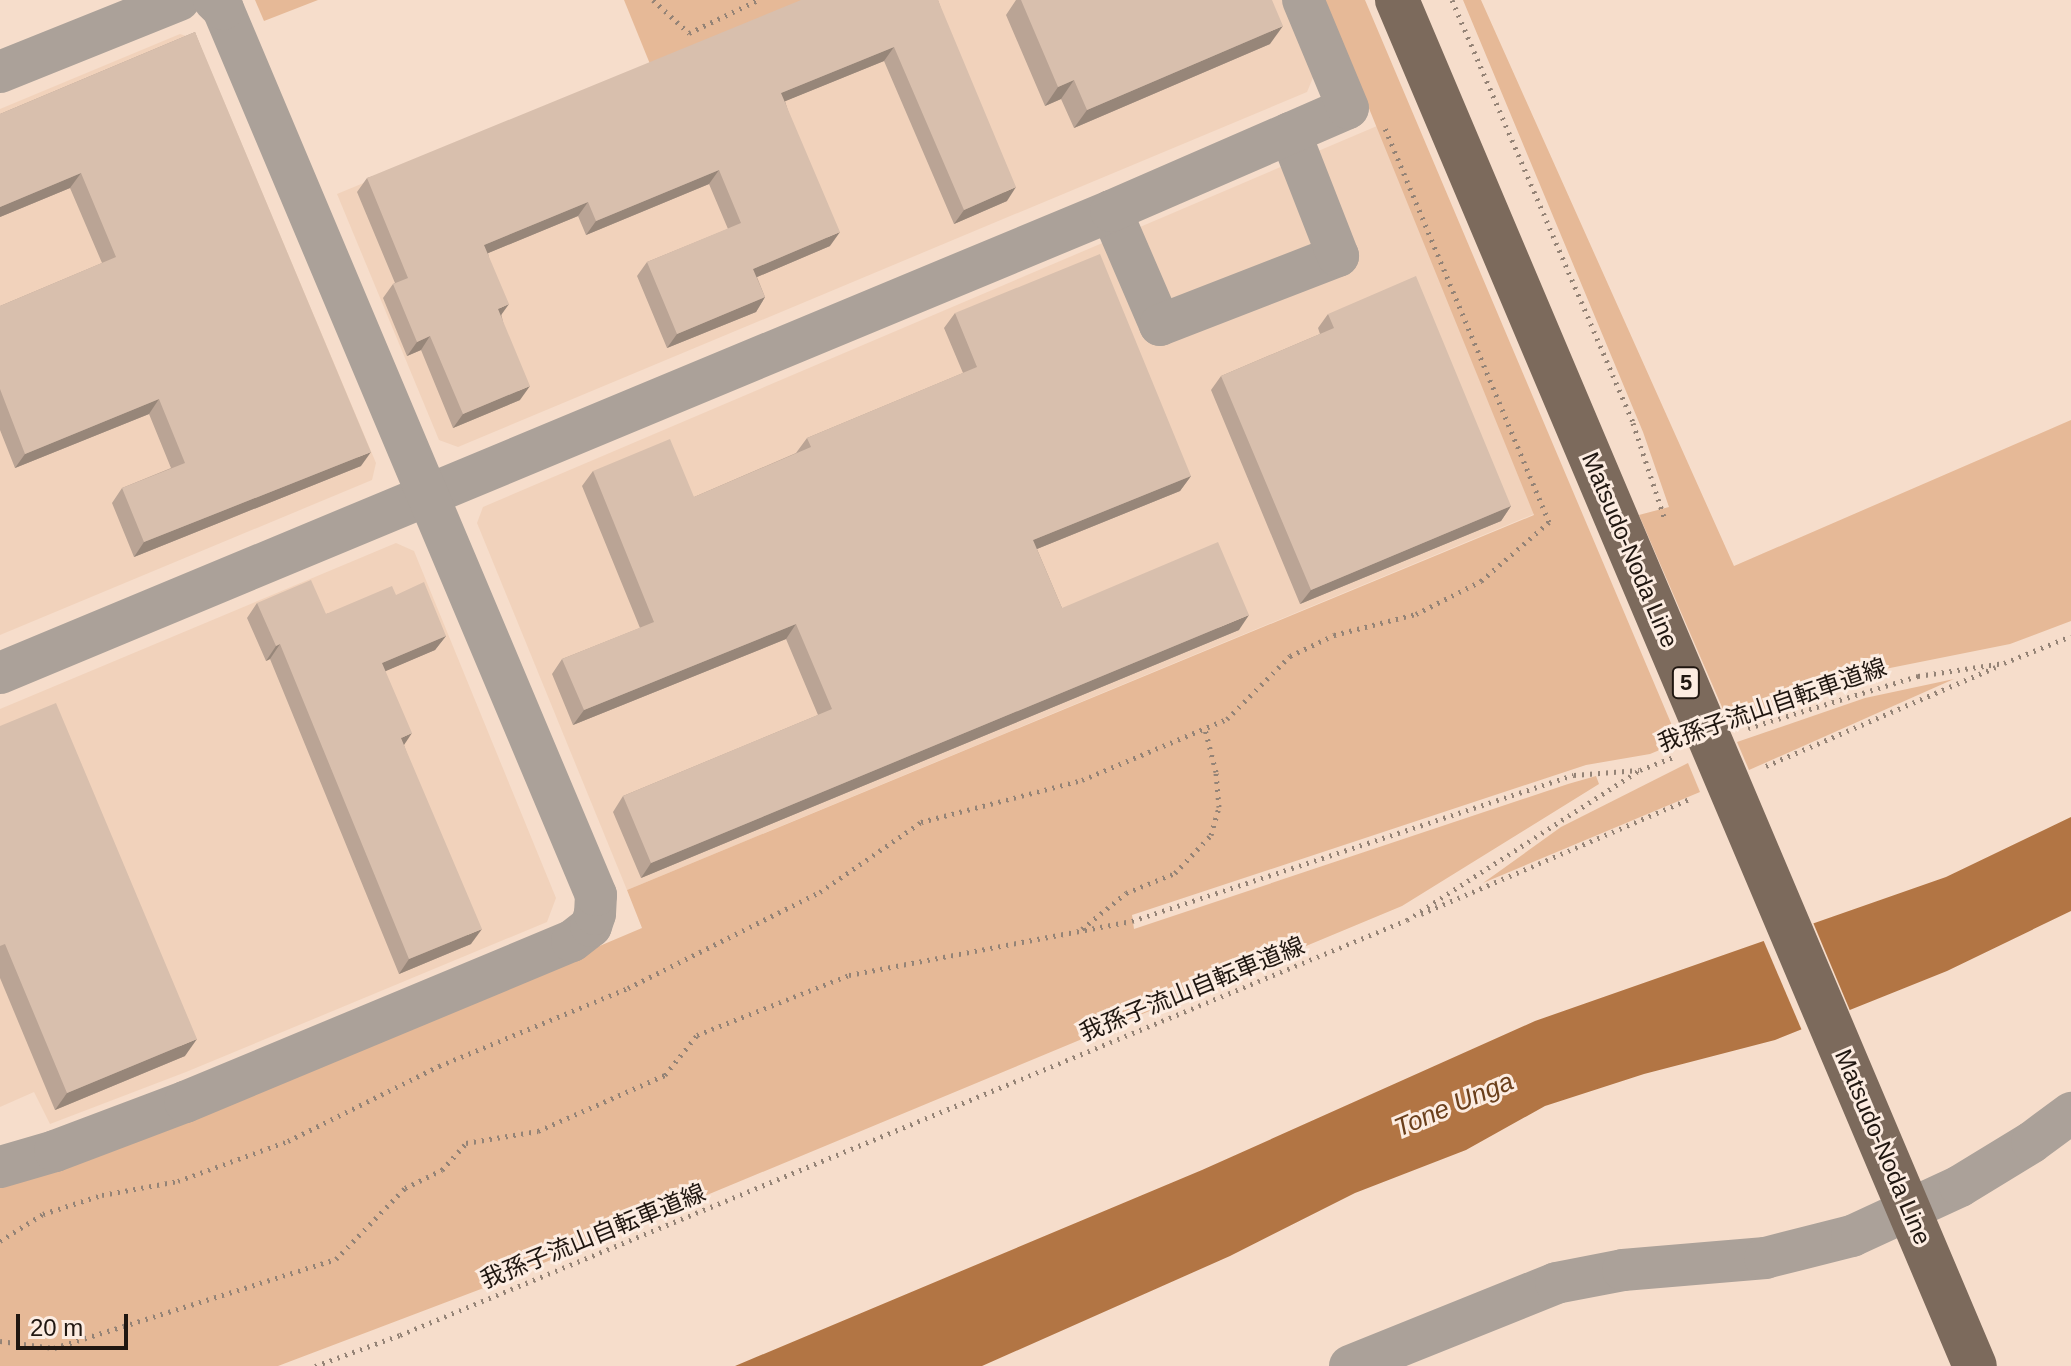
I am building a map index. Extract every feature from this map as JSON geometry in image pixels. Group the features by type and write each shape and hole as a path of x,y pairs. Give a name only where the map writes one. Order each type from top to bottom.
{"main road":[{"name":"Matsudo-Noda Line","path":"1397,0 1975,1366"}],"street":[{"path":"0,72 179,0"},
{"path":"0,1167 55,1151 185,1102 572,941 591,926 596,895 223,9 214,0"},
{"path":"0,673 1111,211 1290,133 1364,112 1303,0"},
{"path":"1111,211 1160,325 1338,256 1290,133"},
{"path":"1350,1366 1556,1283 1623,1270 1765,1258 1852,1236 1960,1186 2032,1142 2071,1113"}],"path":[{"path":"653,0 689,33 758,0"},
{"path":"1452,0 1633,423 1666,525"},
{"path":"0,1241 43,1214 102,1195 178,1181 288,1141 439,1066 628,988 820,892 921,822 1082,780 1205,729 1227,719 1290,656 1334,635 1416,614 1481,581 1549,522 1364,112"},
{"name":"我孫子流山自転車道線","path":"1735,733 1918,676 2004,663 2071,636"},
{"path":"1078,931 1126,893 1175,873 1211,835 1219,807 1216,772 1205,729"},
{"name":"我孫子流山自転車道線","path":"315,1366 400,1335 1407,920 1640,770 1681,754"},
{"path":"0,1341 54,1348 336,1259 405,1188 442,1170 466,1143 538,1131 665,1075 697,1035 849,975 1132,921 1574,775 1640,770"}],"shaded area":[{"path":"255,0 318,0 264,21"},
{"path":"624,0 804,0 650,64"},
{"path":"804,0 1287,0 1317,68 1307,92 458,447 439,440 337,194"},
{"path":"1325,0 1365,0 1679,742 1650,754 1586,765 1132,915 1134,929 1568,784 1596,776 1599,784 1402,906 481,1289 278,1366 0,1366 0,1185 228,1103 642,928 627,890 1534,515"},
{"path":"1463,0 1481,0 1734,566 2071,420 2071,621 2010,644 1885,669 1728,721 1639,515 1669,507 1643,432"},
{"path":"180,34 198,40 376,463 372,480 0,635 0,109"},
{"path":"1377,126 1534,514 627,890 477,523 483,507"},
{"path":"396,543 414,551 556,898 547,922 186,1072 50,1124 34,1092 0,1107 0,709"},
{"path":"1954,679 1749,770 1737,742 1865,698"},
{"path":"1688,763 1700,792 1483,883 1561,827"}],"water":[{"name":"Tone Unga","path":"2071,817 2071,911 1947,971 1775,1040 1644,1074 1545,1106 1466,1150 1355,1193 1230,1256 982,1366 735,1366 1202,1170 1535,1021 1946,877"}],"pier":[{"path":"1812,920 1851,1013 1803,1033 1762,937"}],"building":[{"path":"801,0 938,0 1016,187 964,210 894,47 781,93 840,232 753,269 765,297 677,334 647,262 741,223 719,170 596,221 588,202 484,245 509,304 498,309 530,386 463,414 430,336 417,342 393,284 408,278 367,178"},
{"path":"1021,0 1272,0 1283,26 1087,110 1074,80 1058,87"},
{"path":"195,32 371,452 144,542 122,488 185,463 159,399 25,454 0,389 0,306 116,257 81,173 0,207 0,114"},
{"path":"1100,254 1191,476 1033,540 1062,608 1218,542 1249,615 651,863 623,796 832,709 796,624 584,710 562,659 654,622 593,471 670,439 694,497 811,447 807,438 977,367 955,313"},
{"path":"1416,276 1511,506 1311,590 1221,376 1334,328 1328,314"},
{"path":"311,580 326,614 392,586 396,595 424,582 446,636 382,663 412,733 401,738 482,929 409,959 280,644 276,646 257,603"},
{"path":"56,703 197,1039 67,1093 5,944 0,946 0,726"}]}
